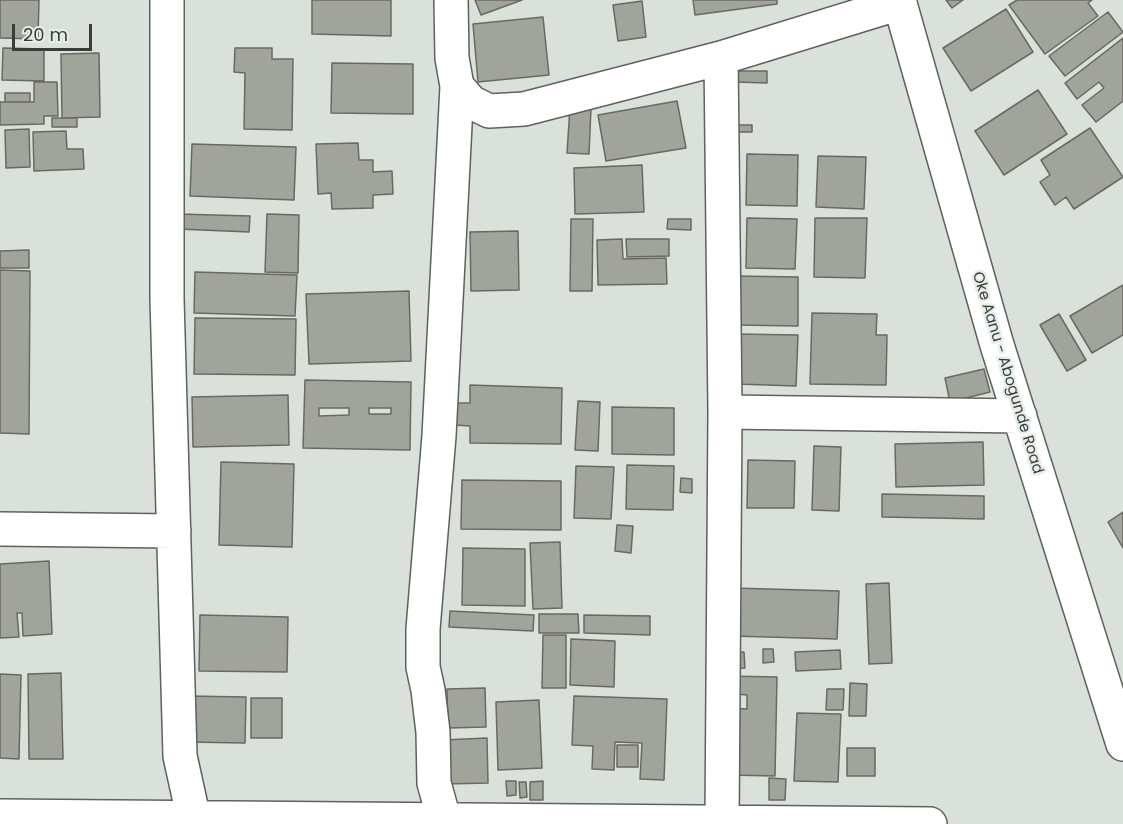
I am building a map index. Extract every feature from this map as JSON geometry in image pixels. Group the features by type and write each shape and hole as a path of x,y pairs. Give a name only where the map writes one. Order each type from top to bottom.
{"street":[{"path":"167,0 167,299 180,756 194,820"},
{"path":"444,819 434,783 433,732 423,657 439,436 457,86 452,58 451,0"},
{"path":"457,86 471,102 489,111 524,109 721,58 899,1"},
{"name":"Oke Aanu - Abogunde Road","path":"899,1 997,345 1121,728"},
{"path":"721,58 725,412 722,822"},
{"path":"725,412 1020,416"},
{"path":"0,529 174,531"},
{"path":"0,816 194,820 444,819 930,824"}],"building":[{"path":"0,0 39,0 38,39 0,38"},
{"path":"312,0 391,0 391,36 312,34"},
{"path":"475,0 522,0 481,15"},
{"path":"693,0 777,0 777,4 695,15"},
{"path":"946,0 963,0 952,8"},
{"path":"1017,0 1092,0 1088,3 1098,16 1045,54 1009,5"},
{"path":"642,1 646,37 618,41 613,5"},
{"path":"1006,9 1033,52 971,91 943,48"},
{"path":"1108,12 1123,32 1065,76 1049,56"},
{"path":"543,17 549,75 478,82 473,24"},
{"path":"1123,38 1123,101 1096,122 1082,105 1104,88 1099,82 1077,99 1065,83"},
{"path":"3,48 44,49 44,81 2,80"},
{"path":"235,48 272,48 272,59 293,59 292,130 244,129 245,73 234,72"},
{"path":"99,53 100,117 62,118 61,54"},
{"path":"332,63 413,64 413,114 331,113"},
{"path":"735,71 767,71 767,83 735,82"},
{"path":"34,82 57,82 58,116 44,116 44,124 0,125 0,102 34,102"},
{"path":"1038,90 1067,134 1004,175 975,131"},
{"path":"5,93 30,93 30,102 5,102"},
{"path":"677,101 686,148 606,161 598,115"},
{"path":"570,107 591,108 589,154 567,153"},
{"path":"52,118 77,118 77,127 52,127"},
{"path":"736,125 752,125 752,132 736,132"},
{"path":"1090,128 1123,177 1074,209 1066,197 1055,205 1040,182 1050,175 1041,160"},
{"path":"29,129 30,167 6,168 5,130"},
{"path":"66,131 67,149 83,149 84,169 34,171 33,132"},
{"path":"358,143 359,160 373,160 373,172 392,171 393,194 373,195 373,208 332,209 331,193 318,194 316,144"},
{"path":"192,144 296,147 294,200 190,196"},
{"path":"747,154 798,155 797,206 746,205"},
{"path":"818,156 866,157 864,209 816,207"},
{"path":"642,165 644,212 575,214 574,168"},
{"path":"178,214 250,216 249,232 178,229"},
{"path":"267,214 299,215 298,273 265,272"},
{"path":"747,218 797,219 795,269 746,268"},
{"path":"815,218 867,218 865,278 814,277"},
{"path":"571,219 593,219 592,291 570,291"},
{"path":"668,219 691,219 691,230 667,229"},
{"path":"518,231 519,290 471,291 470,232"},
{"path":"622,239 623,259 666,258 667,284 598,285 597,240"},
{"path":"626,239 669,239 669,256 627,257"},
{"path":"29,250 29,268 0,268 0,251"},
{"path":"0,270 30,271 29,434 0,433"},
{"path":"195,272 297,275 295,316 194,313"},
{"path":"736,276 798,277 798,326 736,325"},
{"path":"1123,285 1123,335 1092,353 1070,316"},
{"path":"409,291 411,361 309,364 306,294"},
{"path":"812,313 877,314 876,335 887,335 886,385 810,384"},
{"path":"1059,314 1086,360 1067,371 1040,325"},
{"path":"195,318 296,319 295,375 194,374"},
{"path":"736,334 798,335 796,386 736,384"},
{"path":"984,369 990,392 950,402 945,378"},
{"path":"305,380 411,382 410,450 303,448","holes":["319,408 349,408 349,415 319,416","369,408 391,408 391,414 369,414"]},
{"path":"470,385 562,388 561,444 470,443 470,426 455,425 455,403 470,403"},
{"path":"288,395 289,445 193,447 192,397"},
{"path":"578,401 600,402 598,451 575,450"},
{"path":"612,407 674,408 674,455 612,454"},
{"path":"983,442 984,485 896,487 895,444"},
{"path":"814,446 841,447 839,511 812,510"},
{"path":"748,460 795,461 794,508 747,508"},
{"path":"221,462 294,464 292,547 219,545"},
{"path":"627,465 674,466 673,510 626,509"},
{"path":"576,466 614,467 611,519 574,518"},
{"path":"681,478 692,479 692,493 680,492"},
{"path":"462,480 561,481 561,530 461,529"},
{"path":"882,494 984,496 984,519 882,517"},
{"path":"1123,512 1123,548 1108,522"},
{"path":"617,525 633,526 631,553 615,551"},
{"path":"560,542 562,608 533,609 530,543"},
{"path":"463,548 525,549 525,606 462,605"},
{"path":"49,561 52,634 23,636 22,613 17,613 19,637 0,638 0,564"},
{"path":"889,583 892,663 869,664 866,584"},
{"path":"733,588 839,591 837,639 732,636"},
{"path":"450,611 534,615 533,631 449,627"},
{"path":"539,614 578,614 579,633 539,633"},
{"path":"200,615 288,617 287,672 199,671"},
{"path":"584,615 650,616 650,635 584,633"},
{"path":"543,635 566,635 566,688 542,688"},
{"path":"571,639 615,641 614,687 570,685"},
{"path":"763,649 773,649 774,662 763,663"},
{"path":"840,650 841,669 796,671 795,652"},
{"path":"744,652 745,668 727,669 726,653"},
{"path":"61,673 63,759 29,759 28,674"},
{"path":"0,674 21,675 19,759 0,758"},
{"path":"726,676 777,677 775,776 728,775 729,708 747,709 747,695 736,694"},
{"path":"850,683 867,684 866,716 849,716"},
{"path":"485,688 486,727 448,728 447,689"},
{"path":"827,689 844,689 843,710 826,710"},
{"path":"188,696 246,697 245,743 187,742"},
{"path":"574,696 667,699 664,780 640,779 642,743 615,742 614,770 592,769 593,746 572,745"},
{"path":"251,698 282,698 282,738 251,738"},
{"path":"539,700 542,768 498,770 496,702"},
{"path":"797,713 841,714 838,782 794,781"},
{"path":"487,738 488,783 445,784 443,740"},
{"path":"617,745 638,745 638,767 617,767"},
{"path":"847,748 875,748 875,776 847,776"},
{"path":"769,778 786,779 785,800 769,800"},
{"path":"506,781 516,781 516,795 507,796"},
{"path":"543,781 543,800 530,800 530,782"},
{"path":"519,782 526,782 527,797 520,798"}]}
